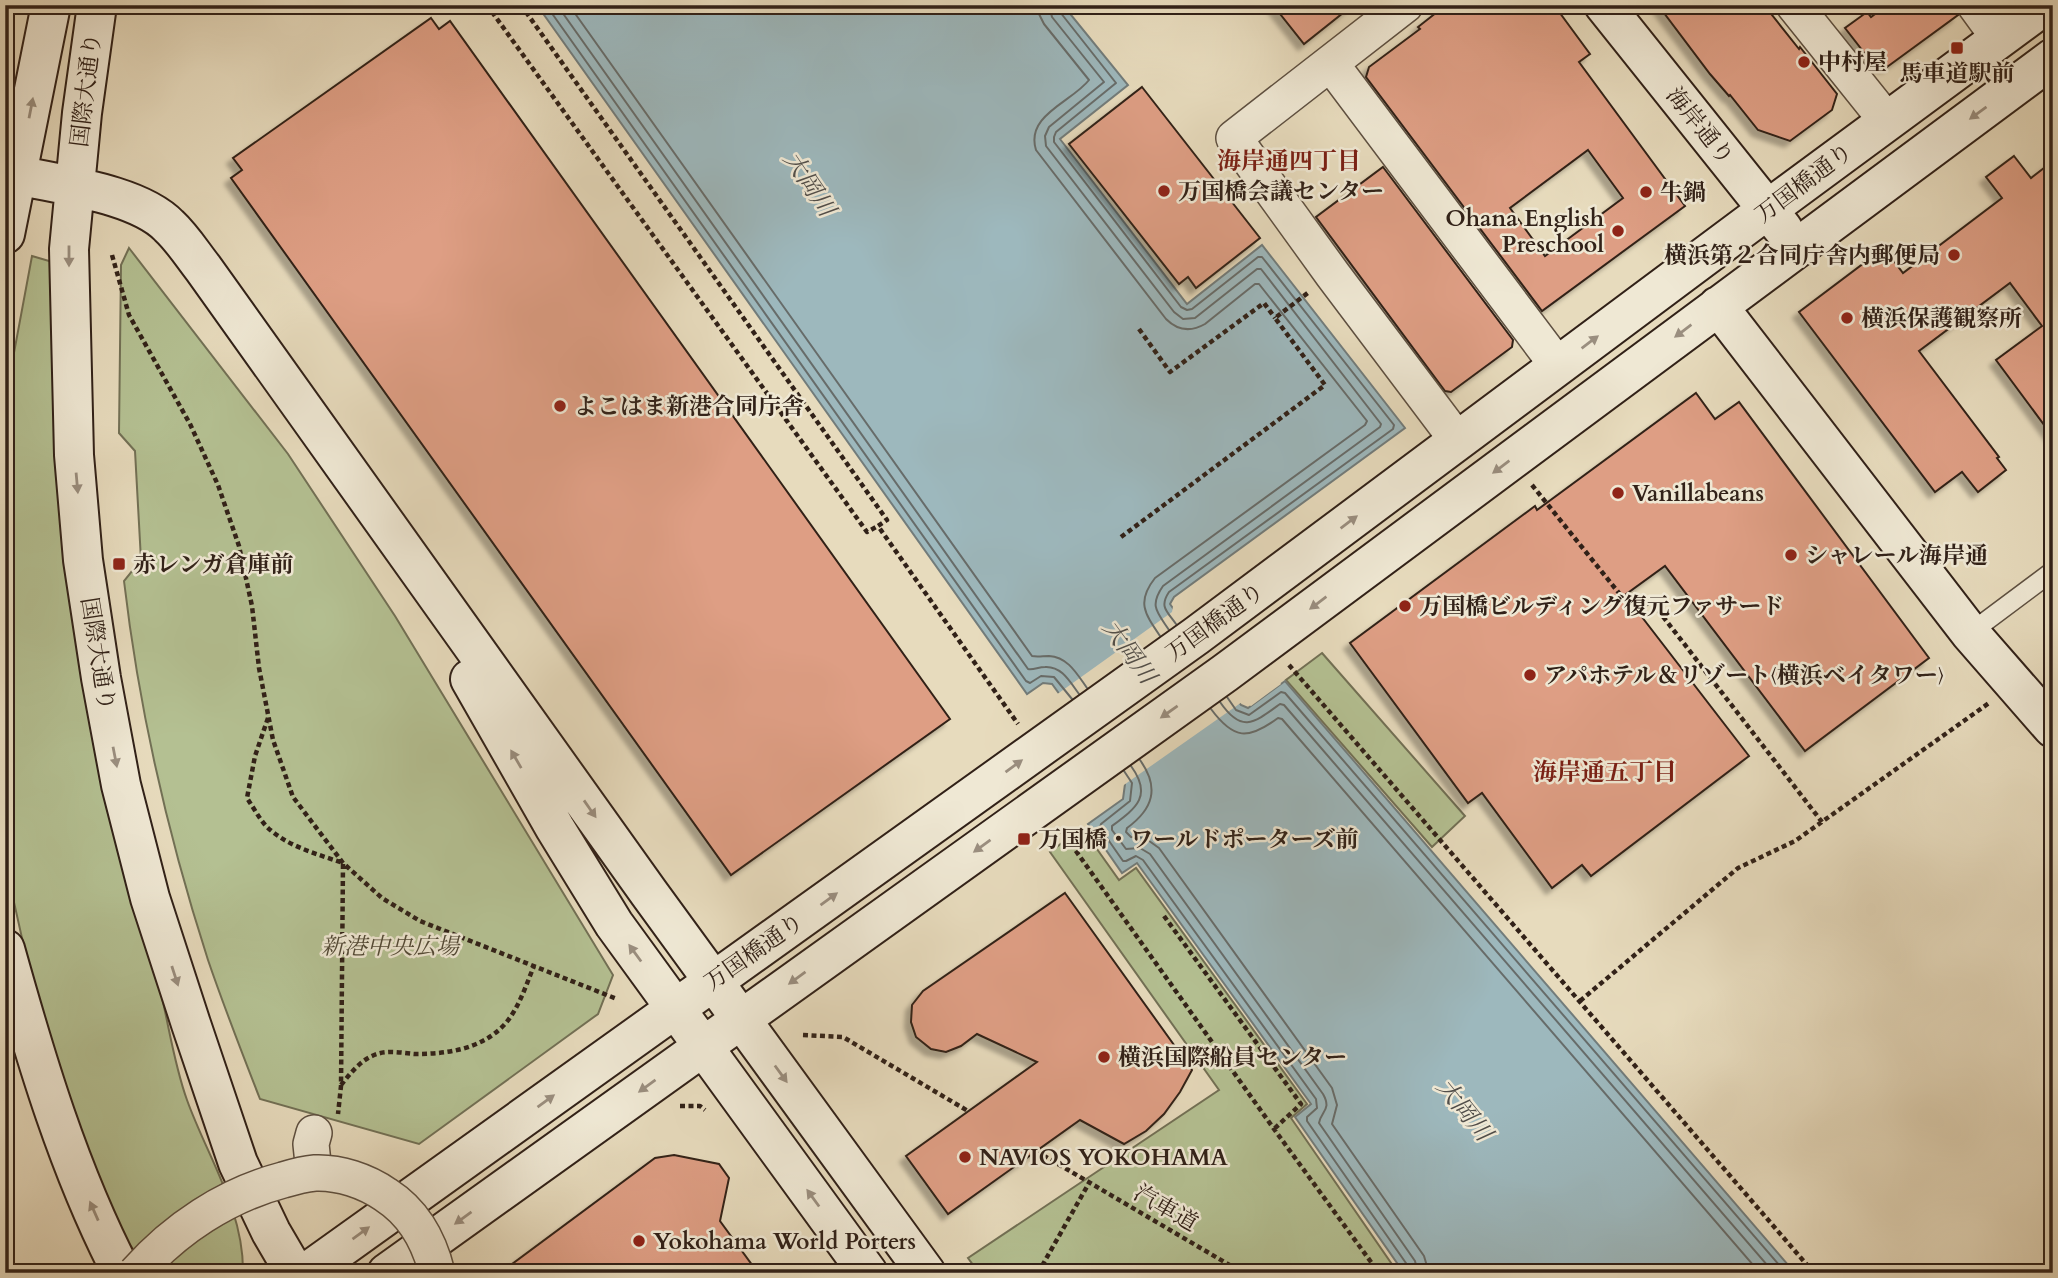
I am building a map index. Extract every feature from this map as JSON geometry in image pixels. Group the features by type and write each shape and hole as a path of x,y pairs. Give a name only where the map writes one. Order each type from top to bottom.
{"street":[{"path":"5,234 51,5"},
{"name":"国際大通り","path":"97,5 82,113 69,249 74,455 87,586 101,678 121,785 150,898 191,1024 238,1163 271,1232 295,1273"},
{"path":"1405,5 1234,138 1458,441"},
{"name":"海岸通り","path":"1604,5 1797,247"},
{"path":"1794,5 1887,121"},
{"path":"1975,5 2000,38"},
{"name":"万国橋通り","path":"306,1273 1196,636 2045,5"},
{"name":"万国橋通り","path":"703,1046 1224,673 2053,58"},
{"path":"1331,64 1558,366"},
{"path":"18,176 115,198 144,208 168,225 203,268 926,1273"},
{"path":"1718,306 1970,633 2053,728"},
{"path":"366,494 555,828 614,924 868,1273"},
{"path":"5,949 35,1055 75,1168 122,1273"},
{"path":"387,1273 703,1046"},
{"path":"314,1173 311,1144 325,1128"},
{"path":"136,1273 166,1242 206,1213 250,1191 314,1173 353,1179 398,1202 415,1220 425,1238 437,1273"}],"lane":[{"path":"1970,633 2053,572"}],"path":[{"path":"487,5 867,532 887,520 521,5"},
{"path":"112,255 129,315 190,424 218,485 239,546 252,606 259,668 273,740 293,797 343,863 382,898 420,921 617,999"},
{"path":"1275,318 1333,275"},
{"path":"1121,537 1325,385 1264,303 1170,372 1139,329"},
{"path":"1529,481 1635,613 1651,601 1822,822"},
{"path":"878,526 1037,750"},
{"path":"1287,662 1814,1273"},
{"path":"1580,1001 1738,868 1795,841 2015,685"},
{"path":"268,716 247,798 265,825 276,834 301,848 343,863"},
{"path":"1058,826 1379,1273"},
{"path":"341,1086 343,863"},
{"path":"1164,916 1301,1104 1274,1129"},
{"path":"325,1128 341,1086 357,1067 377,1054 442,1053 487,1040 511,1015 534,965"},
{"path":"803,1035 843,1037 968,1111"},
{"path":"668,1106 700,1106 711,1114"},
{"name":"汽車道","path":"1036,1151 1243,1273"},
{"path":"1038,1273 1089,1183"}],"green space":[{"name":"新港中央広場","path":"129,248 288,454 395,616 613,975 598,1014 419,1144 260,1099 208,960 180,867 157,772 138,677 124,581 141,560 135,451 119,433 121,265"},
{"path":"32,256 56,263 160,989 182,1086 231,1205 242,1250 243,1273 150,1273 128,1242 103,1190 68,1096 32,983 5,862 5,401"},
{"path":"1322,653 1465,816 1432,847 1286,680"},
{"path":"1082,828 1119,880 1136,868 1307,1104 1291,1118 1398,1273 979,1273 968,1258 1219,1090 1050,852"}],"water":[{"name":"大岡川","path":"537,5 1063,5 1128,85 1060,139 1187,304 1262,245 1405,428 1174,597 1170,604 1241,705 1248,708 1285,681 1795,1273 1404,1273 1295,1117 1311,1104 1137,863 1122,873 1088,824 1123,799 1125,784 1052,684 1043,683 1027,694"}],"pier":[{"path":"1176,600 1174,603 1243,702 1248,704 1279,681 1281,684 1251,706 1242,702 1121,787 1056,695 1172,612 1174,601"}],"building":[{"path":"1273,5 1353,5 1304,44"},
{"path":"1446,5 1554,5 1590,54 1579,62 1685,206 1542,311 1366,77 1369,67 1420,29 1418,27","holes":["1588,150 1623,198 1545,256 1510,208"]},
{"path":"1658,5 1764,5 1837,94 1832,110 1790,141 1758,130 1710,74"},
{"path":"1887,5 1955,5 1958,15 1887,67 1873,64 1845,28 1867,12 1871,17"},
{"name":"よこはま新港合同庁舎","path":"431,18 439,29 450,21 950,719 731,875 231,178 242,170 233,158"},
{"name":"万国橋会議センター","path":"1142,87 1260,238 1196,288 1188,277 1179,284 1069,144"},
{"path":"2014,156 2031,178 2053,161 2053,437 1996,360 2042,326 2010,283 1919,351 2006,470 1978,492 1962,472 1935,492 1799,312 1884,248 1903,273 2002,198 1986,177"},
{"path":"1383,167 1513,340 1512,347 1451,392 1445,391 1316,217"},
{"path":"1696,393 1715,419 1739,402 1929,658 1805,751 1665,566 1625,595 1749,756 1591,876 1582,865 1552,888 1482,793 1468,803 1350,643 1535,506 1537,510"},
{"name":"横浜国際船員センター","path":"1065,893 1192,1070 1164,1114 1146,1131 1124,1144 1080,1120 948,1214 906,1156 1037,1062 977,1034 961,1046 946,1052 931,1049 916,1037 911,1022 912,1005 923,991"},
{"name":"Yokohama World Porters","path":"674,1155 719,1164 729,1178 720,1221 758,1273 500,1273 655,1158"}],"place":[{"name":"馬車道駅前","path":"1957,48"},
{"name":"中村屋","path":"1804,62"},
{"name":"万国橋会議センター","path":"1164,191"},
{"name":"牛鍋","path":"1646,192"},
{"name":"Ohana English Preschool","path":"1618,231"},
{"name":"横浜第２合同庁舎内郵便局","path":"1954,255"},
{"name":"横浜保護観察所","path":"1847,318"},
{"name":"よこはま新港合同庁舎","path":"560,406"},
{"name":"Vanillabeans","path":"1618,493"},
{"name":"シャレール海岸通","path":"1791,555"},
{"name":"赤レンガ倉庫前","path":"119,564"},
{"name":"万国橋ビルディング復元ファサード","path":"1405,606"},
{"name":"アパホテル＆リゾート〈横浜ベイタワー〉","path":"1530,675"},
{"name":"万国橋・ワールドポーターズ前","path":"1024,839"},
{"name":"横浜国際船員センター","path":"1104,1057"},
{"name":"NAVIOS YOKOHAMA","path":"965,1157"},
{"name":"Yokohama World Porters","path":"639,1241"}],"district":[{"name":"海岸通四丁目","path":"1289,161"},
{"name":"海岸通五丁目","path":"1605,772"}]}
